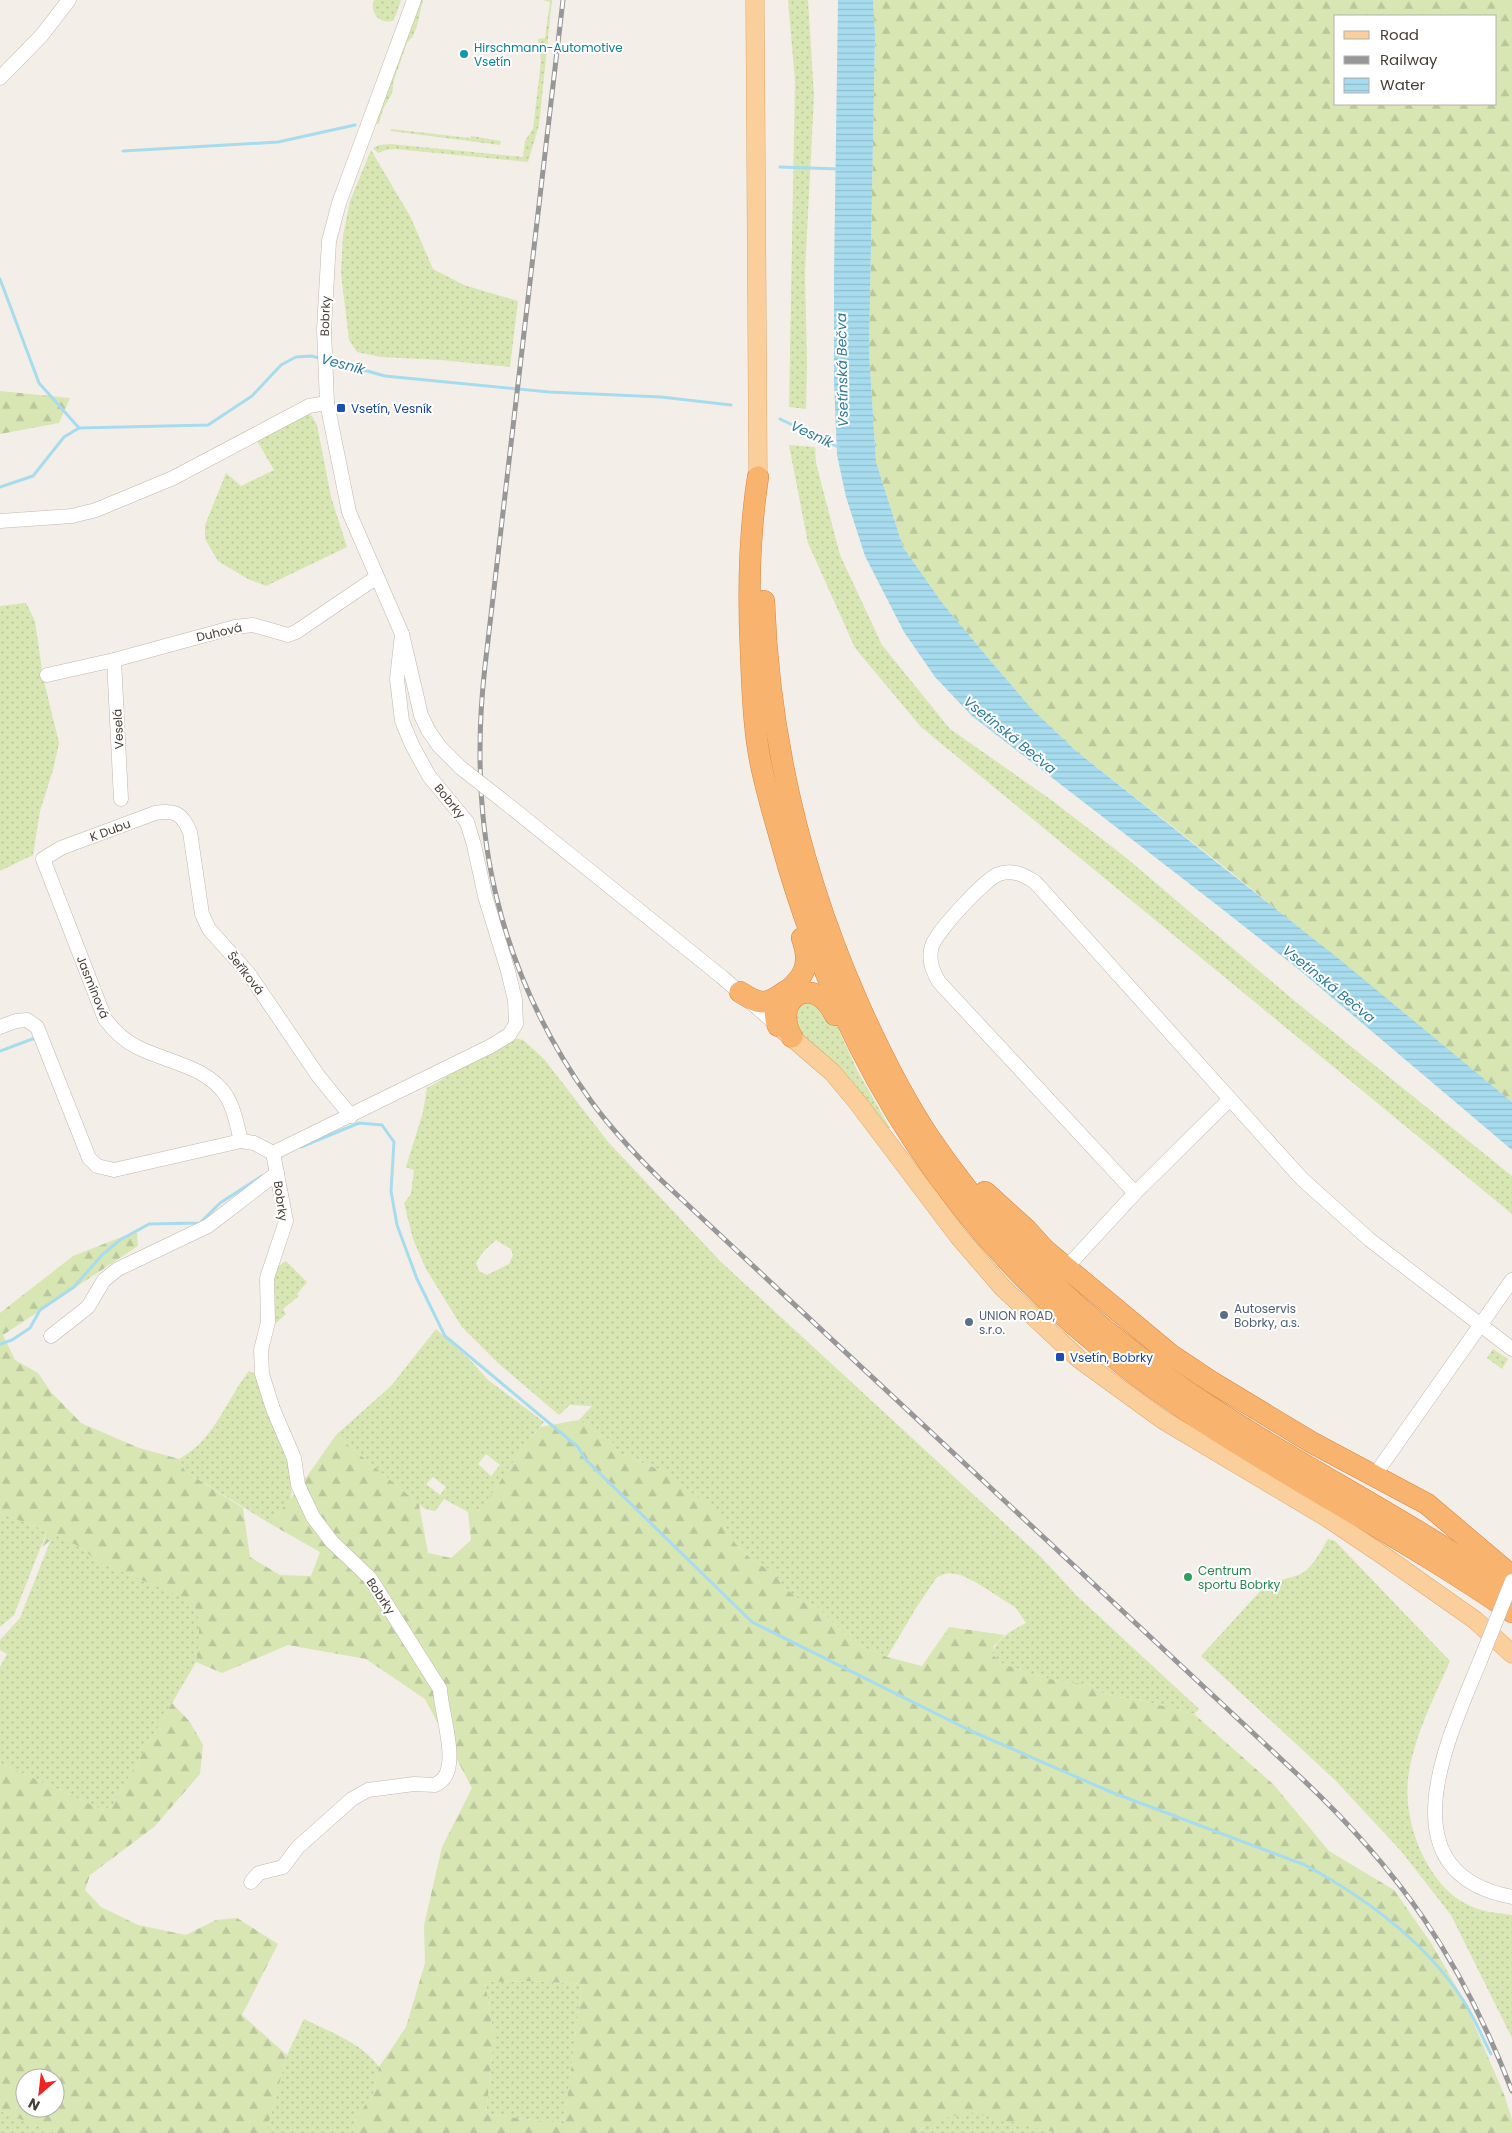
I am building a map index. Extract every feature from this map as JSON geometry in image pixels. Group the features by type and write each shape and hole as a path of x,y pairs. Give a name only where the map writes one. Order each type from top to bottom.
{"highway":[{"path":"758,477 751,528 750,645 755,730 761,770 789,870 835,995 885,1095 916,1145 950,1193 1007,1260 1084,1333 1140,1378 1196,1416 1430,1558 1512,1612"},
{"path":"758,477 761,500 766,638 771,694 788,794 809,876 834,949 878,1048 929,1136 962,1182 1034,1265 1094,1321 1158,1371 1208,1406 1381,1510 1512,1593"},
{"path":"768,797 781,868 808,956 804,972 780,1015"},
{"path":"740,992 757,1002 767,1003 780,1015"},
{"path":"780,1015 791,1001 800,994 813,992 825,998 831,1006 853,1054 885,1095"},
{"path":"878,1048 958,1163 996,1203 1066,1268 1131,1323 1194,1370 1311,1442 1427,1504 1512,1576"}],"main road":[{"path":"755,0 758,477"},
{"path":"780,1015 858,1103 959,1237 1002,1287 1079,1359 1163,1420 1329,1519 1384,1556 1475,1620 1512,1654"}],"street":[{"path":"0,78 42,36 69,0"},
{"name":"Bobrky","path":"414,0 339,203 329,241 324,330 327,402 349,512 402,634 424,722 439,746 461,768 740,992 780,1015"},
{"path":"0,521 72,516 96,510 172,478 309,406 327,402"},
{"name":"Duhová","path":"47,675 114,660 235,627 253,625 288,635 296,632 377,577"},
{"name":"Bobrky","path":"251,1882 259,1873 283,1867 298,1847 352,1799 368,1790 414,1784 435,1785 445,1778 451,1759 440,1689 370,1578 332,1542 313,1517 298,1485 294,1458 273,1409 262,1374 261,1350 268,1322 267,1278 286,1221 273,1154 491,1046 509,1035 516,1024 514,1000 508,970 485,896 467,822 429,776 412,745 402,721 397,679 402,634"},
{"name":"Veselá","path":"114,660 121,799"},
{"name":"K Dubu","path":"43,859 61,848 155,813 165,812 180,815"},
{"name":"Šeříková","path":"180,815 186,822 190,832 202,914 209,929 249,974 319,1077 351,1116"},
{"name":"Jasmínová","path":"43,859 105,1019 121,1038 138,1047 189,1067 218,1085 227,1096 233,1110 241,1141"},
{"path":"1135,1193 939,982 933,972 930,959 932,945 937,934 987,881 998,874 1011,872 1025,875 1035,882 1302,1179 1370,1240 1481,1323 1512,1349"},
{"path":"0,1027 16,1021 28,1020 37,1027 89,1158 97,1166 114,1170 241,1141 254,1143 273,1154"},
{"path":"1066,1268 1135,1193 1230,1099"},
{"name":"Bobrky","path":"51,1336 88,1307 104,1280 118,1269 208,1226 277,1173"},
{"path":"1374,1476 1512,1280"},
{"path":"1512,1581 1444,1755 1434,1802 1435,1819 1443,1851 1451,1866 1471,1883 1491,1893 1512,1897"}],"green space":[{"path":"374,0 401,0 394,20 385,21 377,17 373,9"},
{"path":"419,0 423,0 417,26 413,36 407,43 393,83 392,93 384,107 379,124 373,123"},
{"path":"543,0 552,0 539,125 528,162 396,149 378,153 373,148 379,145 391,144 523,157 525,141 533,129 541,61 538,39 545,38 550,2"},
{"path":"788,0 808,0 814,96 805,272 806,409 789,407 795,81"},
{"path":"873,0 1512,0 1512,1102 1227,869 1076,751 1031,708 943,604 903,547 876,462 869,352 875,34"},
{"path":"391,129 470,138 471,136 501,141 500,145 391,131"},
{"path":"371,150 410,216 433,269 464,285 518,301 510,367 441,360 381,357 357,352 349,340 341,273 343,236 350,201"},
{"path":"0,391 70,398 59,423 0,434"},
{"path":"308,414 312,416 317,425 331,497 347,547 266,586 248,579 218,561 205,539 205,525 226,473 241,486 274,470 256,439"},
{"path":"789,445 815,447 816,463 840,555 882,645 950,729 1050,799 1124,856 1296,1002 1512,1176 1512,1214 921,727 855,648 808,543"},
{"path":"26,603 35,621 43,677 59,743 40,811 33,855 0,871 0,606"},
{"path":"802,999 831,1013 857,1070 890,1128 886,1129 795,1031 789,1016"},
{"path":"513,1038 523,1040 544,1059 609,1143 720,1261 1040,1556 1076,1595 1199,1709 1194,1714 1139,1700 1107,1695 1087,1684 1062,1682 1028,1673 1001,1663 992,1654 997,1643 1010,1632 1026,1623 1016,1608 961,1575 948,1573 937,1577 887,1657 855,1644 817,1607 801,1601 786,1589 773,1572 752,1560 735,1543 717,1513 665,1472 618,1453 612,1442 579,1420 592,1406 570,1405 559,1415 498,1363 462,1327 426,1269 413,1239 404,1203 411,1194 414,1170 406,1167 423,1112 427,1088","holes":["496,1240 511,1249 513,1255 509,1264 487,1275 479,1271 476,1263 483,1252"]},
{"path":"137,1231 138,1246 3,1335 15,1360 38,1373 51,1392 81,1423 139,1448 179,1459 185,1471 243,1508 250,1557 280,1575 311,1576 320,1552 269,1523 291,1499 336,1435 419,1504 428,1553 451,1558 471,1540 468,1512 481,1510 526,1443 540,1427 579,1420 612,1442 618,1453 665,1472 718,1513 735,1543 752,1560 773,1572 786,1589 801,1601 817,1607 855,1644 887,1657 922,1666 949,1627 1004,1635 994,1646 992,1654 1001,1663 1028,1673 1062,1682 1087,1684 1107,1695 1139,1700 1194,1714 1274,1785 1329,1851 1394,1890 1431,1943 1464,2000 1505,2097 1512,2120 1512,2133 1058,2133 969,2112 943,2119 922,2128 918,2133 360,2133 355,2129 355,2120 373,2094 379,2067 406,2027 425,1963 424,1925 442,1847 472,1788 425,1699 366,1659 288,1645 222,1673 196,1662 199,1624 193,1602 95,1560 81,1548 53,1534 52,1539 42,1547 47,1531 0,1513 0,1313 73,1256","holes":["533,1981 582,1984 564,2124 486,2114 494,2037 485,1982"]},
{"path":"286,1261 307,1282 297,1294 299,1296 283,1309 286,1314 273,1326 273,1270"},
{"path":"436,1329 470,1360 488,1380 544,1422 526,1443 481,1510 468,1512 444,1499 435,1511 425,1509 336,1435 391,1386","holes":["486,1454 500,1465 491,1476 478,1464","433,1477 446,1487 440,1495 426,1484"]},
{"path":"1493,1349 1508,1359 1502,1369 1487,1358"},
{"path":"249,1371 255,1374 261,1394 281,1438 292,1475 291,1499 269,1523 185,1471 179,1459 201,1442 210,1431"},
{"path":"0,1513 47,1531 14,1615 0,1627"},
{"path":"53,1534 81,1548 95,1560 188,1599 194,1604 200,1619 200,1637 196,1662 112,1806 103,1810 0,1763 0,1667 7,1654 0,1650 0,1640 20,1618"},
{"path":"1328,1539 1335,1541 1450,1661 1414,1748 1407,1796 1414,1833 1421,1851 1441,1883 1453,1896 1468,1905 1490,1912 1512,1915 1512,2038 1451,1915 1401,1851 1335,1780 1201,1656 1264,1587 1303,1573 1315,1560"},
{"path":"172,1703 190,1722 203,1745 200,1774 154,1827 90,1875 85,1890 101,1907 138,1925 186,1935 216,1920 237,1918 278,1944 242,2015 287,2055 266,2133 55,2133 18,2118 65,2118 65,2068 15,2068 15,2117 0,2111 0,1763 103,1810 112,1806"},
{"path":"533,1981 582,1984 564,2124 486,2114 494,2037 485,1982"},
{"path":"304,2019 355,2045 364,2051 379,2067 373,2094 355,2120 355,2129 360,2133 266,2133 287,2055"},
{"path":"0,2111 55,2133 0,2133"},
{"path":"969,2111 1058,2133 918,2133 935,2121"}],"water":[{"name":"Vsetínská Bečva","path":"838,0 873,0 875,34 869,352 876,462 903,547 943,604 995,666 1031,708 1076,751 1339,959 1512,1102 1512,1150 1297,968 972,716 935,677 904,632 865,556 846,497 837,455 834,380 834,274"}],"waterway":[{"path":"123,151 278,142 355,125"},
{"path":"780,167 840,169"},
{"path":"0,279 39,383 79,428"},
{"name":"Vesník","path":"0,487 33,476 64,437 79,428 208,425 252,396 281,365 296,357 312,356 322,359"},
{"name":"Vesník","path":"328,360 385,376 549,392 661,397 731,405"},
{"name":"Vesník","path":"780,419 838,447"},
{"path":"0,1051 35,1038 36,1040"},
{"path":"301,1147 359,1123 382,1125 394,1142 391,1191 397,1225 417,1279 445,1336 578,1447 585,1459 752,1622 971,1731 1111,1792 1305,1865 1371,1906 1411,1939 1429,1957 1465,2004 1491,2054"},
{"path":"0,1344 12,1340 30,1328 40,1310 74,1287 102,1255 120,1240 149,1224 200,1223 220,1203 262,1176"}],"railway":[{"path":"563,0 485,666 480,725 481,782 486,839 496,894 511,947 532,1000 558,1051 591,1101 615,1131 650,1169 1296,1773 1366,1845 1397,1881 1449,1958 1492,2043 1512,2091"}],"place":[{"name":"Hirschmann-Automotive Vsetín","path":"464,54"},
{"name":"Vsetín, Vesník","path":"341,408"},
{"name":"Autoservis Bobrky, a.s.","path":"1224,1315"},
{"name":"UNION ROAD, s.r.o.","path":"969,1322"},
{"name":"Vsetín, Bobrky","path":"1060,1357"},
{"name":"Centrum sportu Bobrky","path":"1188,1577"}]}
